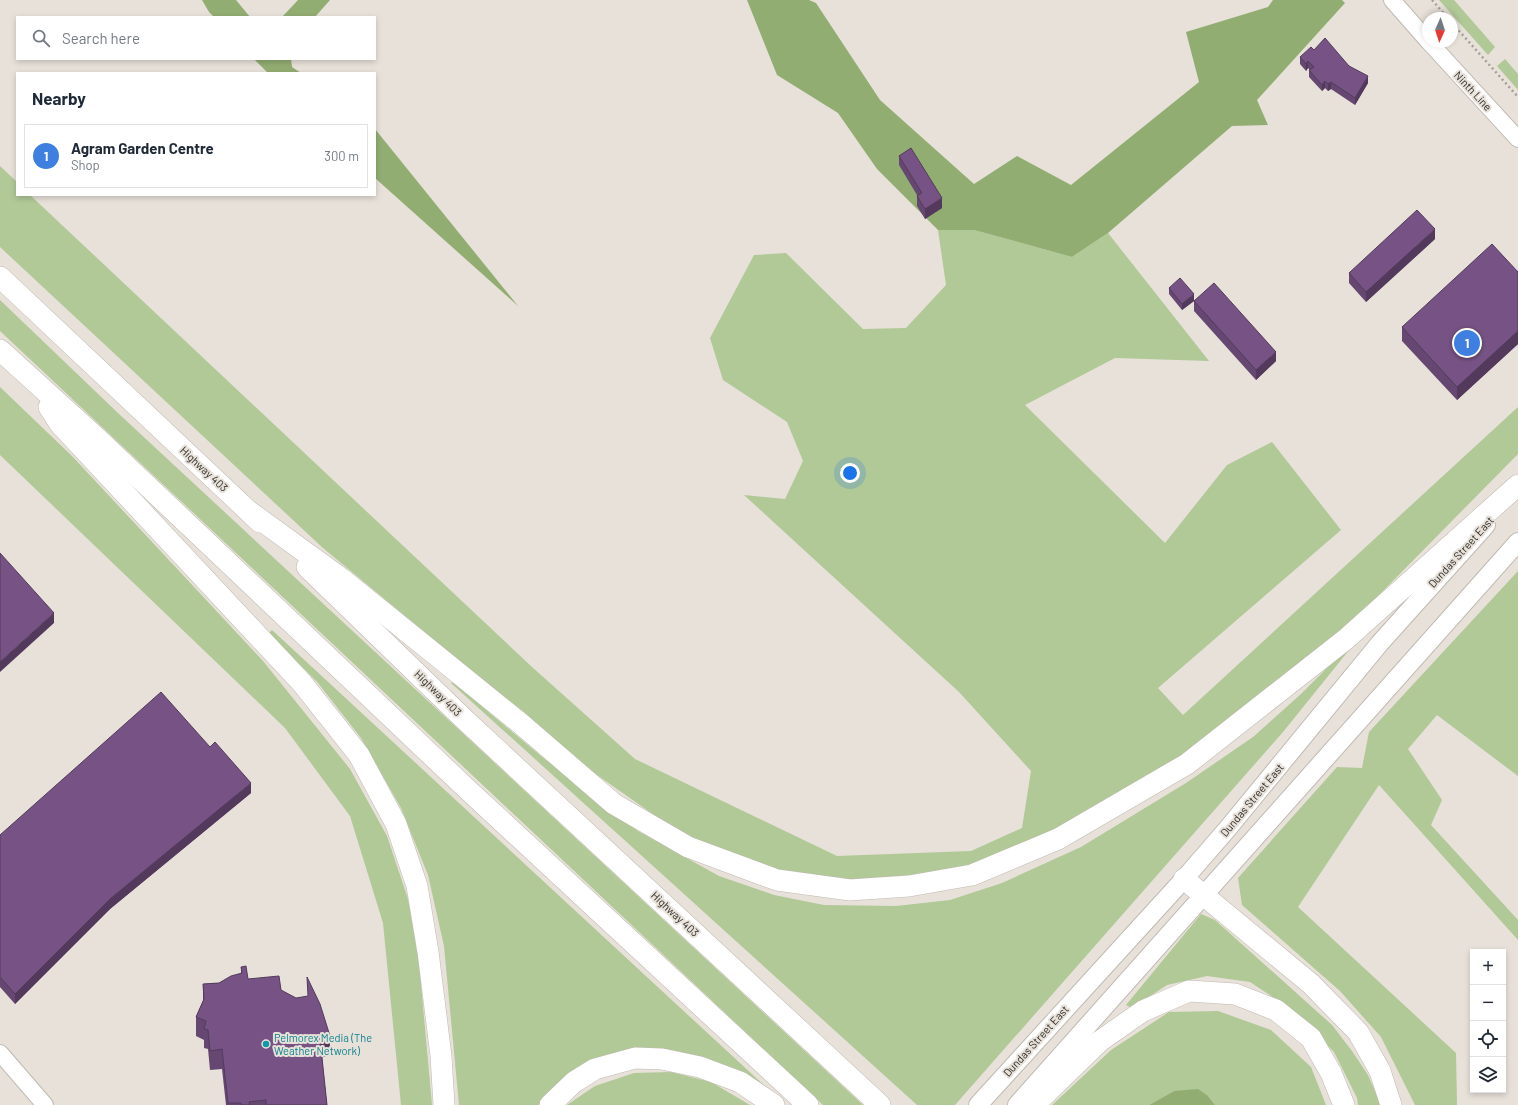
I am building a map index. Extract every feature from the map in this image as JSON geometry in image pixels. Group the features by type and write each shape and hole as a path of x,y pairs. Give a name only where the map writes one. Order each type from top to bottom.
{"highway":[{"name":"Highway 403","path":"0,277 250,512 464,718 880,1105"},
{"path":"0,350 98,439 468,790 808,1105"},
{"path":"30,378 60,424 302,683 359,755 396,824 416,886 429,959 441,1056 444,1105"},
{"path":"250,512 348,584 520,723 614,804 688,847 777,880 850,890 909,886 972,875 1058,839 1187,764 1346,639 1518,487"},
{"path":"1184,879 1311,984 1358,1032 1380,1071 1391,1105"},
{"path":"1034,1105 1100,1041 1143,1011 1189,991 1235,994 1276,1010 1311,1038 1331,1073 1344,1105"},
{"path":"550,1105 574,1082 595,1069 635,1058 662,1059 700,1067 740,1082 774,1105"}],"main road":[{"name":"Ninth Line","path":"1391,1 1422,35"},
{"name":"Ninth Line","path":"1434,48 1518,139"},
{"name":"Dundas Street East","path":"978,1105 1184,879 1229,827 1380,643 1518,487"},
{"path":"1017,1105 1518,542"},
{"path":"0,1054 45,1105"}],"path":[{"path":"1432,0 1443,12"},
{"path":"1458,30 1518,97"}],"green space":[{"path":"202,0 236,0 249,16 213,16"},
{"path":"298,0 330,0 316,16 283,16"},
{"path":"747,0 809,0 816,3 880,100 974,184 1017,156 1071,185 1199,82 1186,32 1268,7 1273,0 1342,0 1345,3 1257,100 1268,125 1232,126 1108,233 1072,257 974,230 938,230 877,169 838,113 777,75"},
{"path":"1439,0 1454,0 1495,47 1488,55 1458,21 1458,12 1450,12"},
{"path":"1505,59 1518,74 1518,90 1497,66"},
{"path":"255,60 291,60 292,67 300,72 267,72"},
{"path":"376,130 518,306 376,179"},
{"path":"0,166 16,181 16,196 31,196 532,667 635,759 837,856 971,851 1022,828 1031,771 959,692 744,495 785,499 803,461 787,422 723,380 710,338 754,255 786,253 863,329 906,328 946,285 938,230 974,230 1072,257 1108,233 1209,361 1115,358 1025,405 1165,543 1227,465 1272,442 1341,530 1158,688 1183,715 1518,407 1518,454 1308,667 1094,817 955,878 819,885 687,838 597,775 323,548 0,247"},
{"path":"0,300 119,414 863,1105 823,1105 0,331"},
{"path":"0,387 72,456 263,661 350,769 387,836 408,899 419,962 432,1105 401,1105 383,923 350,816 285,728 0,455"},
{"path":"1518,571 1518,776 1437,715 1408,749 1442,800 1431,825 1518,920 1518,940 1379,785 1298,907 1456,1053 1457,1105 1415,1105 1381,1037 1340,991 1242,905 1238,878 1337,767 1362,768 1369,732"},
{"path":"272,630 782,1102 720,1065 677,1051 632,1052 558,1085 539,1105 459,1105 444,946 428,875 401,808 361,738 318,683 269,633"},
{"path":"1352,643 1354,644 1283,732 955,1105 917,1105 451,683 453,682 541,756 638,831 719,876 774,895 824,905 896,906 950,900 1002,883 1081,847 1186,783 1253,737 1301,694"},
{"path":"1201,914 1215,920 1332,1025 1368,1075 1380,1105 1358,1105 1357,1098 1334,1052 1291,1009 1250,982 1207,976 1167,985 1132,1008 1126,1005"},
{"path":"1218,1011 1271,1030 1311,1067 1326,1105 1215,1105 1208,1096 1174,1091 1149,1105 1052,1105 1111,1050 1169,1012"},
{"path":"671,1072 711,1082 750,1105 567,1105 595,1086 634,1073"},
{"path":"1198,1089 1208,1096 1215,1105 1149,1105 1174,1091"}],"building":[{"path":"1325,38 1349,66 1368,76 1355,98 1331,82 1328,84 1325,81 1322,85 1309,70 1314,67 1308,61 1306,64 1300,57 1311,47 1314,50"},
{"path":"911,148 942,198 925,209 917,196 922,193 899,156"},
{"path":"1417,210 1435,229 1366,292 1349,273"},
{"path":"1492,244 1518,272 1518,331 1457,387 1402,327"},
{"path":"1180,278 1194,294 1182,304 1169,288"},
{"path":"1214,283 1276,352 1256,370 1194,301"},
{"path":"0,553 54,613 0,662"},
{"path":"161,692 210,747 215,742 251,783 110,899 15,994 0,977 0,835"},
{"name":"Pelmorex Media (The Weather Network)","path":"246,966 248,979 279,976 281,990 296,998 308,996 307,977 320,1004 330,1036 320,1039 327,1105 266,1105 266,1100 249,1102 250,1105 228,1103 222,1049 210,1051 208,1030 204,1029 206,1021 196,1017 204,999 203,984 219,983 231,976 242,973 241,967"}],"place":[{"name":"Agram Garden Centre","path":"1467,343"},
{"name":"Pelmorex Media (The Weather Network)","path":"266,1044"}]}
